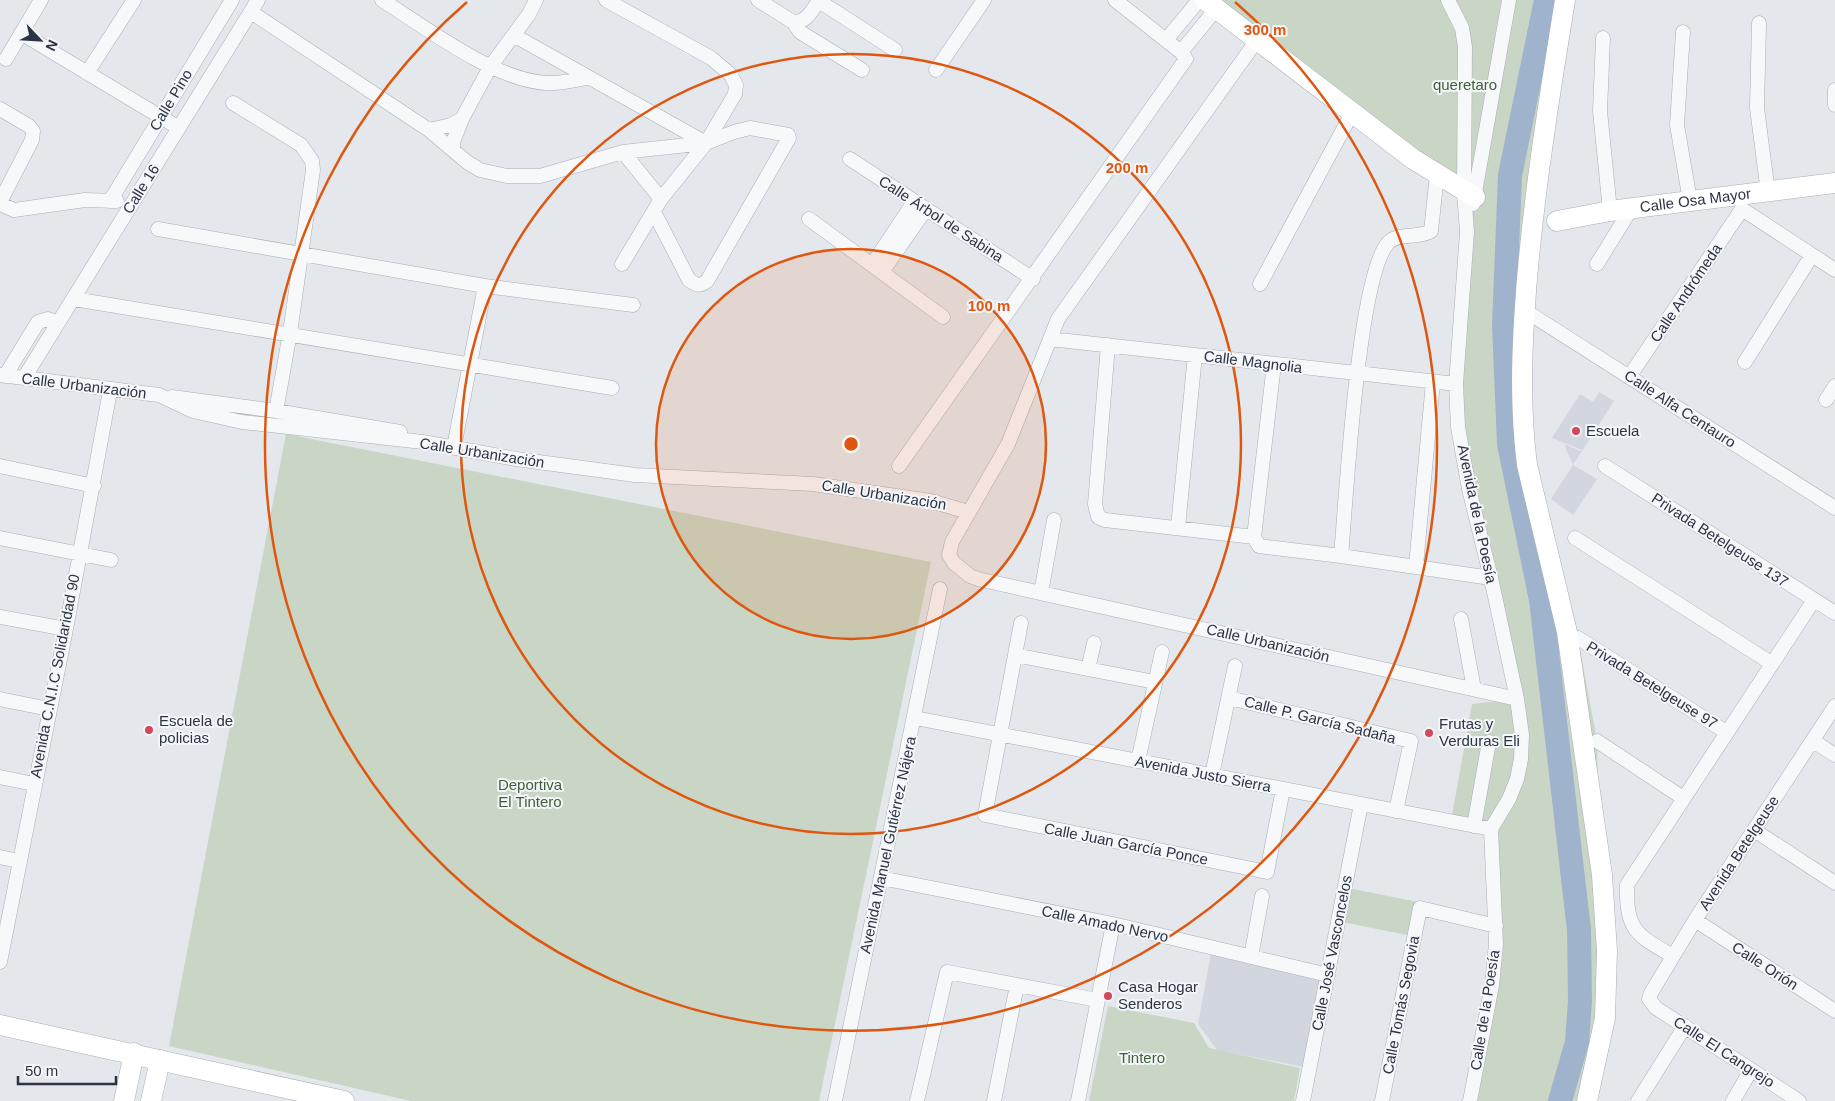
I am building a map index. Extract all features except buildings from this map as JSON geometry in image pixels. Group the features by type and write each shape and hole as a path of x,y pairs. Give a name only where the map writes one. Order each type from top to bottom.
{"main road":[{"path":"1565,0 1534,194 1524,310 1522,359 1524,444 1527,465 1567,632 1602,875 1607,951 1605,1018 1587,1101"},
{"path":"1206,3 1436,175 1469,194"},
{"name":"Calle Osa Mayor","path":"1557,221 1610,211 1690,201 1741,202 1768,193 1835,183"},
{"path":"0,1024 344,1101"},
{"path":"124,1101 134,1053"},
{"path":"151,1101 160,1060"}],"street":[{"path":"6,58 41,0"},
{"path":"87,73 134,0"},
{"name":"Calle Pino","path":"110,201 232,0"},
{"path":"382,0 490,66 539,82 587,78"},
{"path":"453,150 453,142 462,119 490,66 515,36 536,0"},
{"path":"606,0 711,58 731,75 736,85 735,94 706,143 661,199 622,264"},
{"path":"758,0 796,22 800,32 862,70"},
{"path":"936,70 984,0"},
{"path":"899,466 1186,59 1181,52 1115,0"},
{"path":"1440,0 1451,5 1462,28 1466,47 1469,194"},
{"path":"1469,194 1509,0"},
{"path":"796,22 804,20 819,1 895,50"},
{"path":"256,3 429,130 480,170 494,174 527,178 552,174 623,152 706,143 750,128 786,134 789,138 707,281 702,285 696,285 689,280 654,212"},
{"name":"Calle 16","path":"24,378 53,321 74,298 256,3"},
{"path":"1166,40 1206,3"},
{"path":"1181,52 1206,3"},
{"path":"1759,23 1757,108 1768,193"},
{"path":"1683,32 1677,125 1690,201"},
{"path":"22,33 179,128"},
{"path":"515,36 706,143"},
{"path":"1603,38 1600,110 1610,211"},
{"path":"968,512 998,465 1008,444 1058,319 1257,40"},
{"path":"1835,90 1835,105"},
{"path":"233,103 301,145 312,161 313,170 290,333 276,411"},
{"path":"0,109 29,126 33,132 32,140 0,203 14,210 85,200 131,203"},
{"path":"1260,284 1352,113"},
{"path":"429,130 451,125 462,119"},
{"path":"623,152 661,199"},
{"name":"Calle Árbol de Sabina","path":"850,159 1032,279"},
{"path":"1341,556 1358,374 1370,292 1380,256 1387,244 1394,238 1430,230 1436,175"},
{"name":"Avenida de la Poesía","path":"1469,194 1456,384 1458,427 1469,489 1491,578 1517,699 1522,735 1521,759 1517,779 1509,799 1491,829"},
{"path":"1741,202 1812,256 1835,270"},
{"name":"Calle Andrómeda","path":"1629,377 1741,202"},
{"path":"877,268 920,205"},
{"path":"1597,264 1631,209"},
{"path":"809,219 943,317"},
{"path":"158,230 300,252 485,286 633,305"},
{"path":"1745,362 1812,256"},
{"path":"454,447 485,286"},
{"path":"74,298 612,388"},
{"name":"Calle Alfa Centauro","path":"1524,310 1835,508"},
{"path":"3,375 38,322 53,321"},
{"name":"Calle Magnolia","path":"1050,339 1456,384"},
{"path":"1108,345 1096,512 1098,517 1105,520 1254,536"},
{"path":"1178,527 1195,355"},
{"path":"1274,364 1254,536 1259,546 1416,566 1491,578"},
{"name":"Calle Urbanización","path":"3,375 110,391 159,395 193,411 242,422 423,442 516,459 635,475 813,484 931,501 968,512 952,542 949,555 962,571 978,579 1517,699"},
{"path":"1416,566 1433,382"},
{"path":"1826,400 1835,386"},
{"name":"Avenida C.N.I.C Solidaridad 90","path":"0,962 2,941 94,486 110,391"},
{"path":"159,395 396,430 423,442"},
{"path":"242,422 245,407"},
{"path":"0,466 94,486"},
{"name":"Privada Betelgeuse 137","path":"1605,466 1835,613"},
{"path":"1041,593 1054,520"},
{"path":"0,538 112,560"},
{"path":"1575,538 1771,663"},
{"name":"Avenida Manuel Gutiérrez Nájera","path":"835,1101 940,589"},
{"name":"Privada Betelgeuse 97","path":"1673,956 1642,939 1634,929 1627,902 1627,885 1814,600"},
{"path":"0,617 66,629"},
{"path":"1461,619 1474,689"},
{"path":"1000,735 1021,623"},
{"name":"Privada Betelgeuse 97","path":"1578,638 1726,732"},
{"path":"1088,669 1094,643"},
{"path":"1138,761 1162,652"},
{"path":"1015,655 1155,682"},
{"path":"1212,775 1235,666"},
{"name":"Calle P. García Sadaña","path":"1229,698 1411,742 1396,811"},
{"path":"0,699 49,709"},
{"name":"Avenida Betelgeuse","path":"1650,1002 1651,992 1695,920 1835,706"},
{"name":"Avenida Justo Sierra","path":"915,718 1491,829"},
{"name":"Calle Juan García Ponce","path":"1000,735 985,816 1267,872 1282,789"},
{"path":"1597,741 1683,798"},
{"path":"1813,741 1835,756"},
{"path":"1474,826 1488,742"},
{"path":"0,777 34,784"},
{"name":"Calle José Vasconcelos","path":"1303,1101 1362,804"},
{"name":"Calle de la Poesía","path":"1470,1101 1492,985 1496,926 1491,829"},
{"path":"1754,830 1835,884"},
{"path":"0,857 19,861"},
{"name":"Calle Amado Nervo","path":"881,878 1113,924 1328,975"},
{"path":"1251,957 1262,896"},
{"name":"Calle Tomás Segovia","path":"1382,1101 1420,908 1496,926"},
{"name":"Calle Orión","path":"1695,920 1835,1011"},
{"path":"1078,1101 1113,924"},
{"path":"917,1101 947,972 1098,1000"},
{"path":"994,1101 1017,985"},
{"name":"Calle El Cangrejo","path":"1650,1002 1799,1101"},
{"path":"1638,1101 1685,1026"},
{"path":"1733,1101 1751,1070"}],"shaded area":[{"name":"Escuela","path":"1599,392 1614,401 1573,465 1564,444 1580,451 1582,450 1552,438 1580,394 1593,402"},
{"name":"Escuela","path":"1573,465 1597,479 1573,515 1551,499"},
{"path":"1212,948 1324,973 1304,1067 1217,1050 1198,1024"}],"green space":[{"name":"queretaro","path":"1205,0 1565,0 1534,195 1524,444 1578,638 1597,741 1599,856 1607,951 1583,1101 1470,1101 1492,985 1491,829 1451,821 1472,704 1516,699 1477,523 1456,384 1464,191"},
{"name":"Deportiva El Tintero","path":"286,434 931,562 819,1101 411,1101 169,1046"},
{"path":"1348,888 1418,902 1412,936 1342,922"},
{"name":"Tintero","path":"1108,1006 1194,1023 1209,1048 1300,1068 1294,1101 1089,1101"}],"waterway":[{"path":"1546,0 1510,175 1504,326 1509,444 1541,600 1579,930 1580,1001 1577,1042 1560,1101"}],"place":[{"name":"Escuela","path":"1576,431"},
{"name":"Escuela de policias","path":"149,730"},
{"name":"Frutas y Verduras Eli","path":"1429,733"},
{"name":"Casa Hogar Senderos","path":"1108,996"}]}
